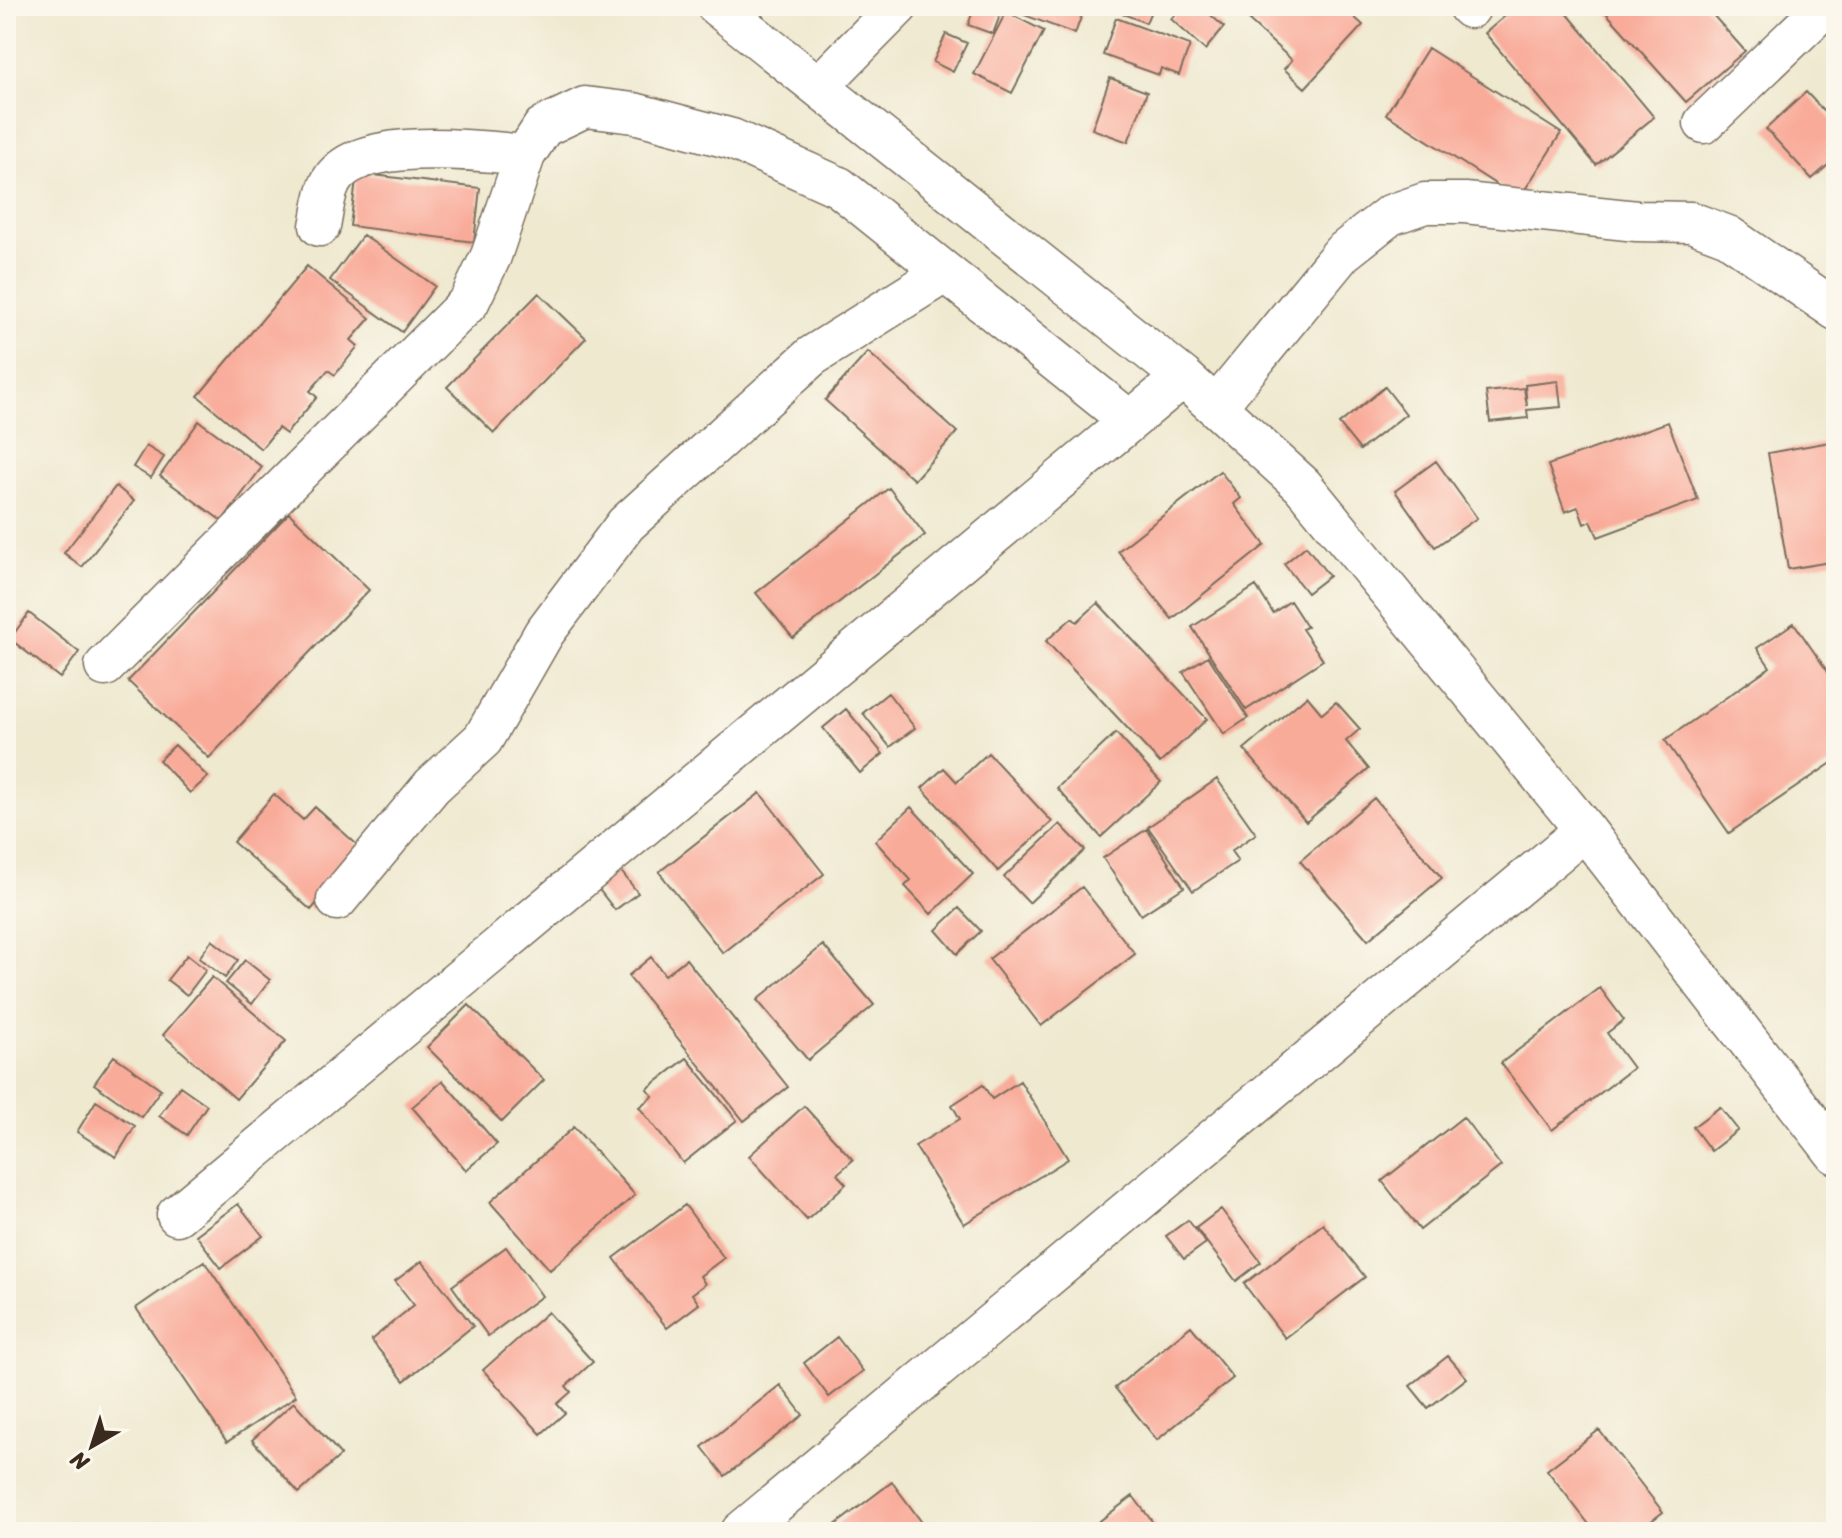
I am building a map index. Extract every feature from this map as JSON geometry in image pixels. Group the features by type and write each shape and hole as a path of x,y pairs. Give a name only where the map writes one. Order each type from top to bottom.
{"street":[{"path":"719,6 1183,377 1302,485 1585,830 1836,1154"},
{"path":"819,86 898,6"},
{"path":"1704,123 1826,6"},
{"path":"105,666 469,302 491,256 525,155 543,127 585,107 634,113 732,139 839,187 1130,421"},
{"path":"320,226 330,181 359,159 427,146 525,155"},
{"path":"1216,407 1342,253 1390,215 1425,203 1465,203 1637,221 1691,222 1728,236 1836,310"},
{"path":"337,900 432,786 483,739 544,633 626,524 812,356 944,273"},
{"path":"177,1215 1183,377"},
{"path":"741,1532 1585,830"}],"building":[{"path":"975,6 1085,6 1075,34 1003,7 993,34 968,25"},
{"path":"1103,6 1153,6 1146,23"},
{"path":"1182,6 1201,6 1224,27 1205,50 1171,19"},
{"path":"1262,6 1342,6 1363,25 1305,88 1284,69 1292,60 1249,21"},
{"path":"1517,6 1561,6 1654,117 1596,165 1485,33"},
{"path":"1600,6 1705,6 1745,51 1686,102"},
{"path":"1006,12 1044,31 1012,93 974,74"},
{"path":"1116,18 1190,45 1179,75 1161,68 1159,75 1103,55"},
{"path":"946,34 967,43 953,72 933,62"},
{"path":"1428,48 1561,133 1519,199 1386,114"},
{"path":"1110,78 1147,92 1128,142 1092,129"},
{"path":"1806,92 1836,124 1836,158 1812,179 1766,129"},
{"path":"357,173 480,188 474,242 350,226"},
{"path":"363,235 435,286 402,332 330,280"},
{"path":"307,266 370,318 351,340 358,346 335,375 328,370 310,391 317,397 286,434 278,428 261,449 198,396"},
{"path":"539,293 586,338 494,433 447,387"},
{"path":"868,352 957,432 914,480 825,400"},
{"path":"1558,381 1561,407 1527,410 1528,418 1490,422 1486,392 1524,388 1527,406 1525,385"},
{"path":"1385,387 1406,414 1360,450 1339,424"},
{"path":"199,421 262,467 222,521 160,476"},
{"path":"1668,422 1698,500 1598,537 1591,521 1584,524 1578,507 1565,512 1548,465"},
{"path":"1836,441 1836,561 1788,569 1768,453"},
{"path":"146,446 164,457 151,478 133,467"},
{"path":"1436,461 1477,518 1435,547 1395,491"},
{"path":"1220,471 1241,498 1234,504 1265,545 1172,619 1118,551"},
{"path":"116,486 134,501 82,567 64,553"},
{"path":"889,488 925,535 793,638 756,593"},
{"path":"289,513 369,590 209,758 128,681"},
{"path":"1306,546 1329,576 1307,593 1284,564"},
{"path":"1256,586 1273,613 1290,601 1307,627 1302,629 1323,660 1246,710 1192,627"},
{"path":"1098,603 1207,719 1160,763 1046,641 1072,618 1077,622"},
{"path":"29,613 79,652 60,678 10,639"},
{"path":"1794,623 1836,684 1836,760 1729,833 1665,740 1770,667 1757,648"},
{"path":"1208,656 1248,718 1224,734 1183,672"},
{"path":"888,693 915,728 890,747 863,713"},
{"path":"1307,696 1322,714 1336,702 1360,729 1346,741 1369,769 1306,822 1244,749"},
{"path":"846,709 883,754 860,773 823,728"},
{"path":"1116,733 1161,782 1101,837 1057,788"},
{"path":"175,745 208,777 190,793 159,760"},
{"path":"988,753 1052,822 998,871 922,788 944,768 957,782"},
{"path":"1217,779 1256,834 1231,851 1238,861 1193,891 1148,827"},
{"path":"760,793 824,874 723,953 659,872"},
{"path":"274,794 303,820 315,807 363,850 311,910 233,842"},
{"path":"1374,798 1442,878 1368,940 1300,861"},
{"path":"911,807 973,874 931,914 905,886 911,880 875,841"},
{"path":"1060,824 1085,850 1029,903 1004,877"},
{"path":"1147,829 1184,887 1141,915 1103,858"},
{"path":"620,870 638,893 615,910 597,887"},
{"path":"1082,887 1135,954 1041,1026 989,959"},
{"path":"959,908 981,931 957,954 936,930"},
{"path":"212,940 238,960 225,978 199,958"},
{"path":"823,945 874,1005 808,1060 757,1000"},
{"path":"187,955 206,970 187,995 167,980"},
{"path":"651,957 665,975 686,959 788,1087 744,1121 628,976"},
{"path":"245,960 270,980 252,1004 226,983"},
{"path":"212,977 286,1041 236,1099 163,1035"},
{"path":"1600,988 1624,1020 1607,1033 1633,1068 1552,1130 1501,1063"},
{"path":"469,1005 544,1080 502,1122 427,1047"},
{"path":"114,1056 161,1089 141,1117 94,1084"},
{"path":"687,1058 737,1120 683,1163 639,1107 653,1096 647,1089"},
{"path":"443,1081 497,1144 466,1170 412,1107"},
{"path":"1020,1081 1068,1159 964,1224 915,1146 960,1119 952,1105 983,1085 992,1099"},
{"path":"180,1086 207,1105 187,1135 159,1116"},
{"path":"96,1101 135,1126 116,1157 77,1132"},
{"path":"804,1106 853,1160 837,1174 846,1184 807,1220 749,1156"},
{"path":"1720,1107 1738,1130 1711,1151 1693,1127"},
{"path":"1463,1117 1501,1166 1420,1230 1382,1181"},
{"path":"574,1127 635,1195 550,1270 490,1202"},
{"path":"238,1204 263,1236 221,1268 196,1235"},
{"path":"685,1205 724,1258 700,1276 705,1284 692,1294 699,1304 667,1328 614,1258"},
{"path":"1221,1209 1261,1262 1236,1281 1196,1228"},
{"path":"1188,1220 1206,1243 1184,1259 1166,1236"},
{"path":"1323,1224 1365,1277 1285,1338 1244,1284"},
{"path":"506,1247 542,1296 488,1336 452,1286"},
{"path":"204,1261 296,1396 227,1442 136,1308"},
{"path":"422,1261 473,1326 404,1381 371,1340 414,1305 395,1281"},
{"path":"548,1312 593,1362 566,1386 571,1392 557,1404 565,1413 541,1434 483,1370"},
{"path":"1191,1326 1233,1378 1157,1440 1115,1388"},
{"path":"837,1337 863,1371 829,1397 804,1363"},
{"path":"1448,1356 1467,1378 1428,1408 1410,1386"},
{"path":"780,1385 803,1415 725,1476 702,1447"},
{"path":"294,1402 341,1455 299,1493 252,1440"},
{"path":"1599,1430 1663,1512 1637,1532 1595,1532 1547,1470"},
{"path":"892,1482 929,1532 826,1532"},
{"path":"1133,1496 1160,1532 1085,1532"}]}
